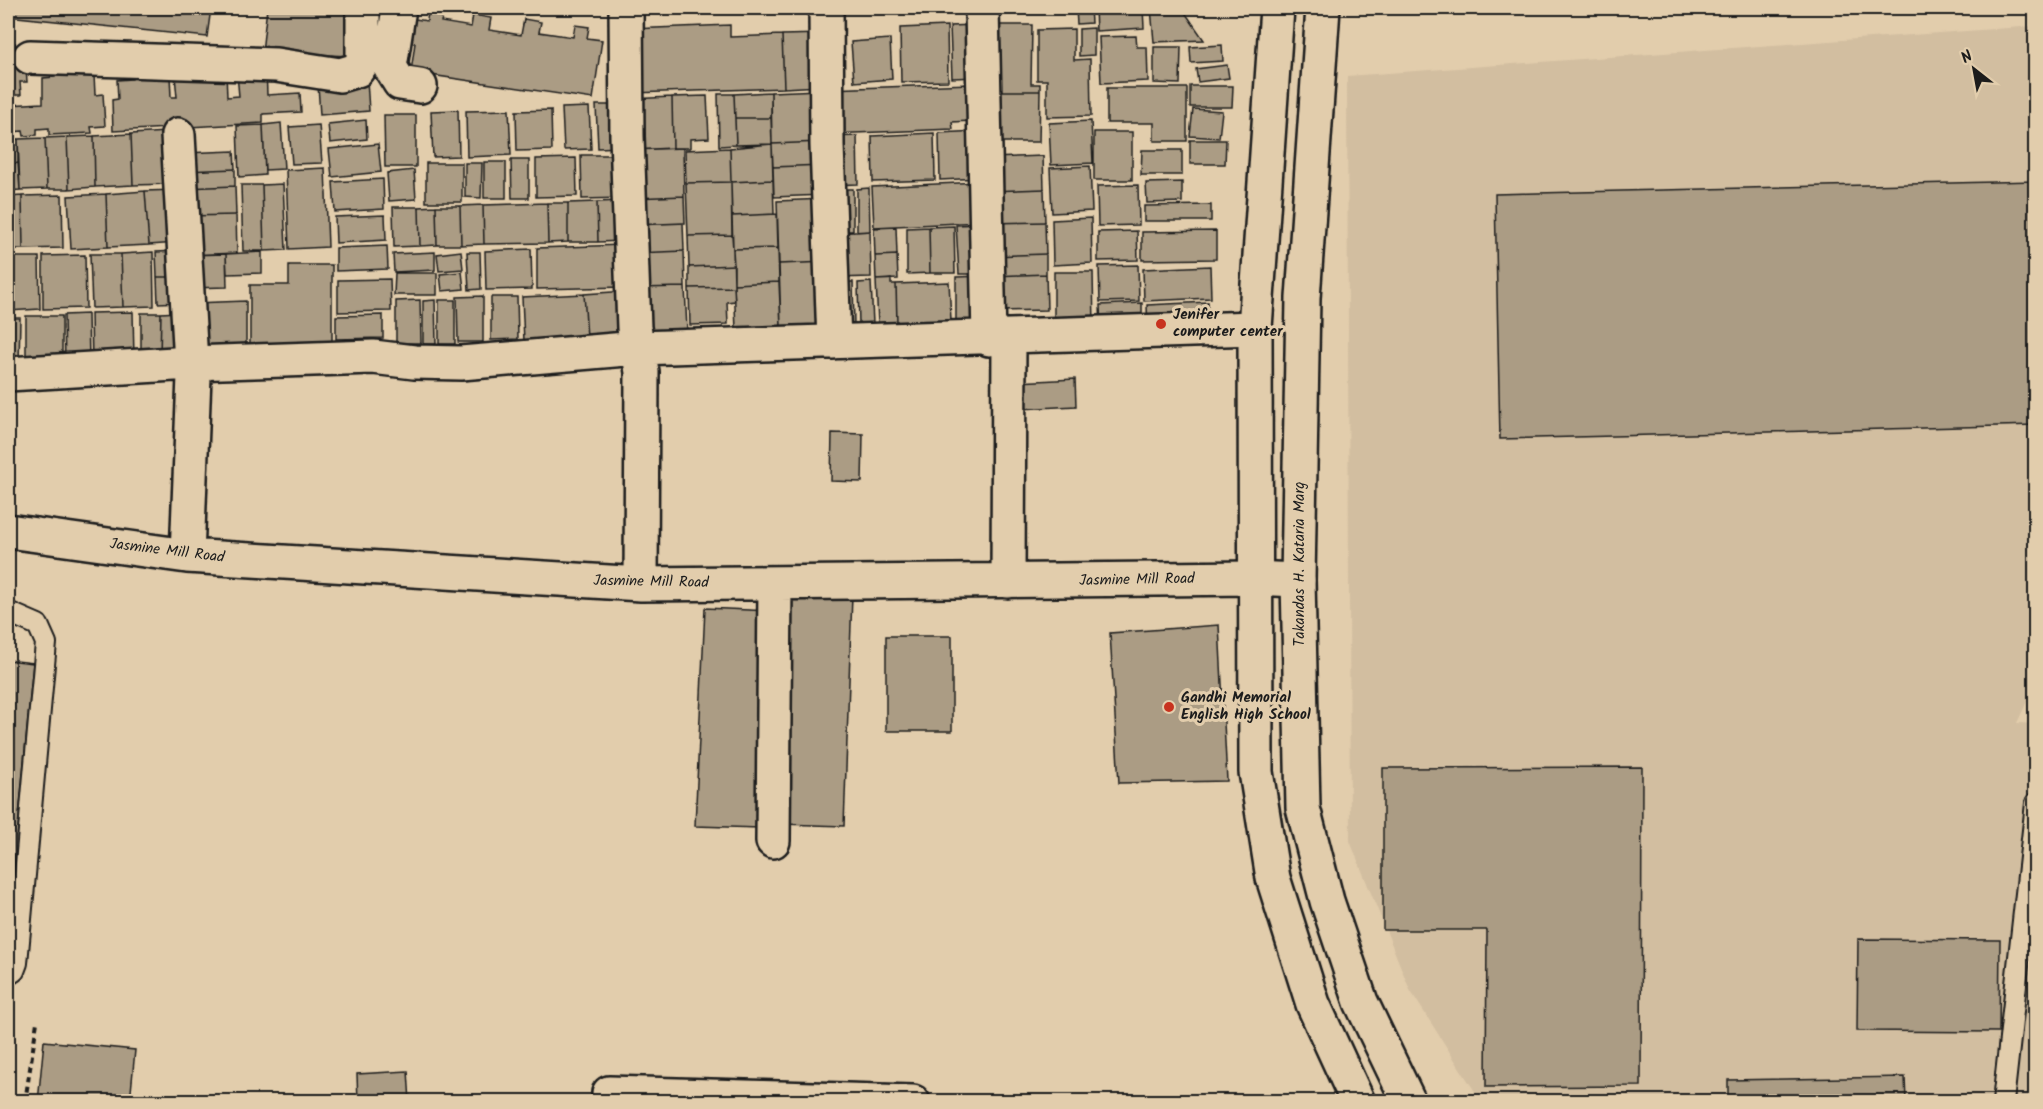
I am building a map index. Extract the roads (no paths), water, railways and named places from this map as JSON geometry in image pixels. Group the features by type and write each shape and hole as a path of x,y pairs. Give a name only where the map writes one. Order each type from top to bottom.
{"street":[{"path":"30,57 276,64 340,75 357,70 363,61 363,8"},
{"path":"399,8 390,67 400,83 420,86"},
{"path":"626,8 628,193 634,328 642,372 641,584"},
{"path":"826,8 827,145 834,342"},
{"path":"982,8 999,338 1008,581"},
{"path":"1277,8 1255,328 1256,772 1273,878 1313,1004 1358,1101"},
{"name":"Takandas H. Kataria Marg","path":"1323,8 1303,298 1298,580 1303,808 1328,901 1360,1002 1409,1101"},
{"path":"178,135 190,363 194,376 187,556"},
{"path":"1263,202 1309,208"},
{"path":"8,374 190,363 373,357 414,362 460,363 638,348 1255,328"},
{"name":"Jasmine Mill Road","path":"8,534 187,556 641,584 1254,578 1298,580"},
{"path":"773,841 775,583"},
{"path":"609,1093 913,1101"}],"lane":[{"path":"8,612 38,626 46,643 17,963 14,971 8,975"},
{"path":"2002,1101 2036,802"}],"place":[{"name":"Jenifer computer center","path":"1161,324"},
{"name":"Gandhi Memorial English High School","path":"1169,707"}]}
